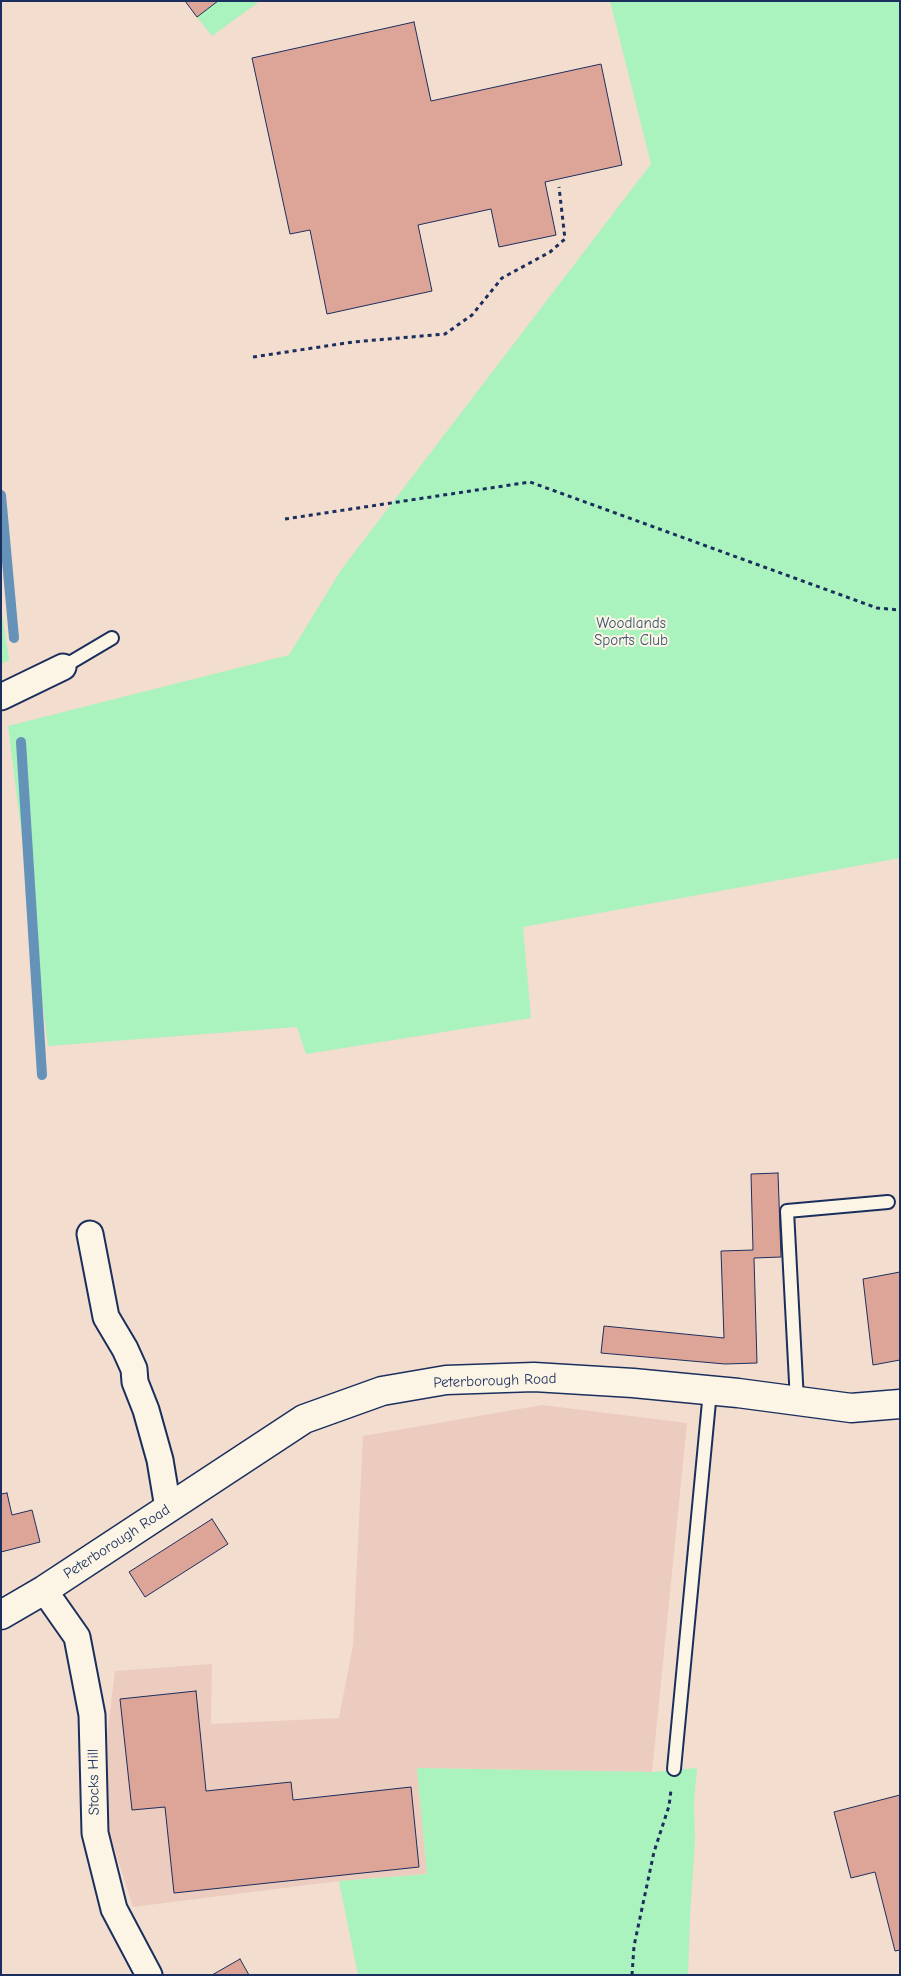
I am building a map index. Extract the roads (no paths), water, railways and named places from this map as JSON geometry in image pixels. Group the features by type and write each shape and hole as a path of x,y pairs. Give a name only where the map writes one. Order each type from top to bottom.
{"street":[{"path":"1,697 63,667"},
{"path":"90,1234 106,1317 125,1349 134,1369 135,1382 146,1410 160,1460 168,1508"},
{"name":"Peterborough Road","path":"1,1615 44,1590 304,1419 382,1392 446,1380 534,1377 710,1391 851,1408 900,1404"},
{"name":"Stocks Hill","path":"44,1590 77,1637 92,1715 95,1833 114,1909 149,1975"}],"lane":[{"path":"63,667 112,638"},
{"path":"797,1401 787,1211 888,1202"},
{"path":"674,1769 710,1391"}],"waterway":[{"path":"1,495 14,638"},
{"path":"21,742 42,1075"}],"park label":[{"name":"Woodlands Sports Club","path":"631,632"}]}
